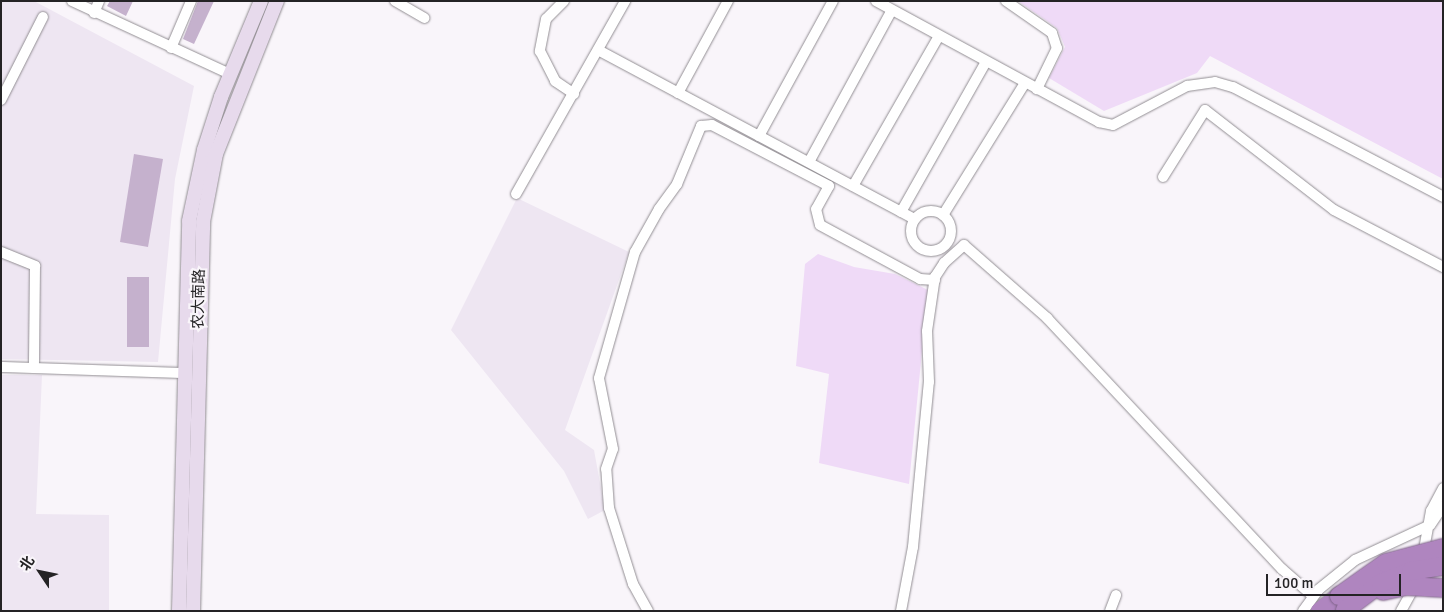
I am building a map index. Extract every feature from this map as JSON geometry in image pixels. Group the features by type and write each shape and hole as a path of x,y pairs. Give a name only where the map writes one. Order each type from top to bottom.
{"highway":[{"path":"1316,604 1386,563 1443,548"},
{"path":"1344,610 1381,583 1411,571 1443,566"},
{"path":"1344,610 1399,588 1443,588"}],"main road":[{"name":"农大南路","path":"179,611 189,221 204,150 230,74 261,1"},
{"name":"农大南路","path":"193,611 203,222 216,154 277,1"}],"street":[{"path":"72,1 170,48 230,74"},
{"path":"94,12 99,1"},
{"path":"170,48 191,1"},
{"path":"395,1 425,18"},
{"path":"564,1 546,19 540,52 555,81 574,94"},
{"path":"678,93 728,1"},
{"path":"759,136 832,1"},
{"path":"876,1 1099,122 1113,125 1196,83 1204,81 1233,87 1443,197"},
{"path":"1006,1 1052,33 1057,48 1037,89"},
{"path":"516,194 574,94 624,2"},
{"path":"808,162 892,10"},
{"path":"1,100 44,17"},
{"path":"853,186 940,36"},
{"path":"598,50 915,219"},
{"path":"901,212 986,62"},
{"path":"944,215 1025,83"},
{"path":"1163,177 1205,110 1334,210 1443,267"},
{"path":"648,611 633,584 609,508 606,469 613,449 599,378 635,252 658,208 678,184 701,126 712,125 830,186 816,209 820,225 920,279 935,280"},
{"path":"932,211 944,215 951,225 950,239 941,249 920,248 912,238 915,219 932,211"},
{"path":"950,239 964,245 1047,318 1316,604"},
{"path":"901,611 913,547 929,382 927,331 935,280 944,263 964,245"},
{"path":"1,252 35,266 34,368"},
{"path":"1,367 184,373"},
{"path":"1401,611 1414,591 1430,525 1431,511 1443,488"},
{"path":"1303,611 1316,604 1355,560 1430,525 1443,506"},
{"path":"1110,611 1116,595"}],"shaded area":[{"path":"1,1 34,1 194,86 175,179 158,362 1,359"},
{"path":"1018,1 1443,1 1443,179 1210,56 1197,73 1104,111 1049,78 1065,47 1057,28"},
{"path":"517,198 629,252 565,430 594,450 605,510 588,519 564,471 451,330"},
{"path":"818,254 854,267 895,274 928,290 909,484 819,463 829,374 796,366 805,264"},
{"path":"1,375 42,375 36,514 109,515 109,611 1,611"}],"building":[{"path":"110,1 133,1 126,16 107,6"},
{"path":"198,1 214,1 194,44 183,39"},
{"path":"134,154 163,159 148,247 120,242"},
{"path":"127,277 149,277 149,347 127,347"}]}
